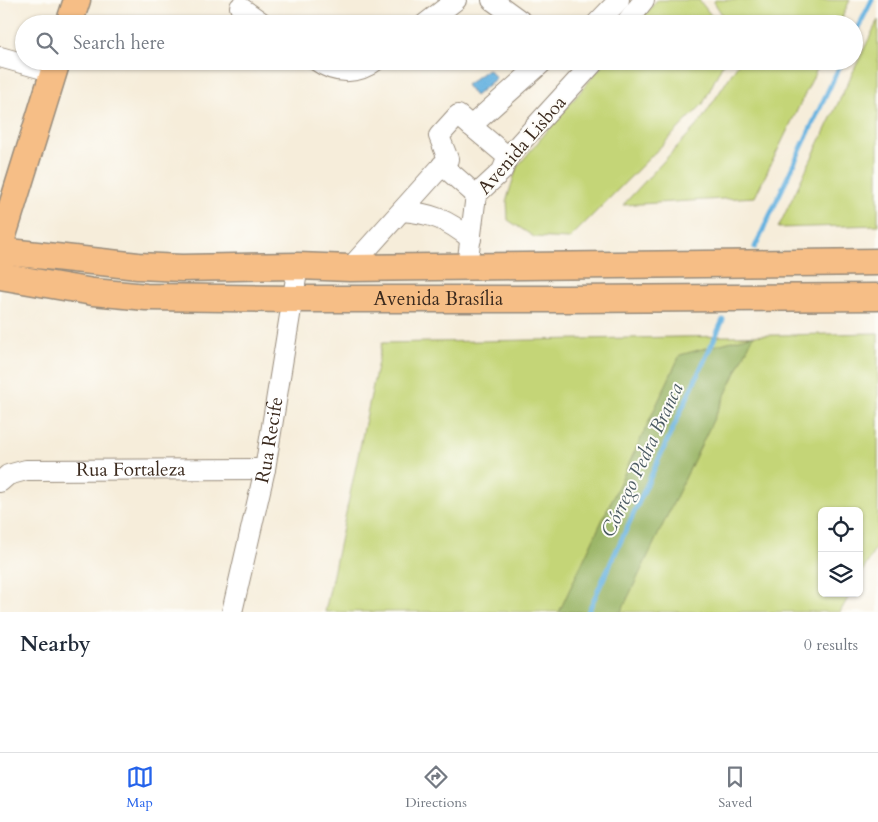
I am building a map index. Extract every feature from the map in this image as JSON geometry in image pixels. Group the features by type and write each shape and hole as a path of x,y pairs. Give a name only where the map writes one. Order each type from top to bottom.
{"main road":[{"path":"72,15 77,0"},
{"path":"0,245 55,70"},
{"name":"Avenida Brasília","path":"0,251 138,266 182,268 878,262"},
{"path":"564,265 564,299"},
{"name":"Avenida Brasília","path":"0,276 124,296 294,299 564,299 878,296"}],"street":[{"path":"437,15 456,0"},
{"path":"492,0 513,15"},
{"path":"605,15 619,0"},
{"path":"632,15 644,0"},
{"path":"240,7 251,15"},
{"path":"0,57 15,60"},
{"path":"336,70 343,72 360,70"},
{"path":"471,126 534,70"},
{"name":"Avenida Lisboa","path":"467,266 476,195 502,171 508,157 581,70"},
{"path":"350,268 448,159 439,136 458,115 508,157"},
{"path":"442,166 476,195"},
{"path":"402,211 430,214 440,218 471,239"},
{"name":"Rua Recife","path":"232,612 266,469 298,266"},
{"name":"Rua Fortaleza","path":"0,482 8,475 26,470 61,468 266,469"}],"green space":[{"path":"657,0 699,0 711,15 644,15"},
{"path":"715,0 850,0 843,15 722,15 714,2"},
{"path":"878,20 878,225 778,228 854,70 863,70 863,51"},
{"path":"598,70 720,70 703,104 569,239 534,237 508,220 507,199 517,167"},
{"path":"734,70 817,70 755,197 623,205 700,122"},
{"path":"878,333 878,544 863,571 863,507 818,507 818,597 849,597 840,612 325,612 382,343"},
{"path":"754,335 621,612 559,612 680,355"}],"water":[{"path":"487,70 496,78 475,96 466,85"}],"waterway":[{"path":"863,18 872,0"},
{"path":"755,247 838,70"},
{"name":"Córrego Pedra Branca","path":"588,612 723,320"}]}
